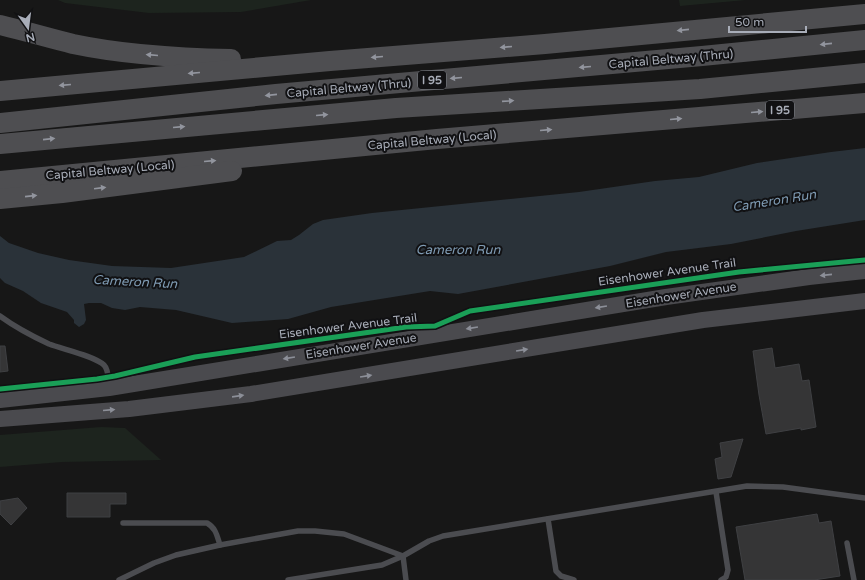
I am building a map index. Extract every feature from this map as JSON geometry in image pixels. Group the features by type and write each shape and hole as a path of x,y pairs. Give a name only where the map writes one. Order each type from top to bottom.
{"highway":[{"name":"I 95","path":"0,91 330,61 545,44 865,14"},
{"path":"2,25 74,44 142,54 210,59 330,61"},
{"name":"Capital Beltway (Thru)","path":"0,123 276,94 865,40"},
{"name":"Capital Beltway (Thru)","path":"5,143 396,108 700,89 865,73"},
{"name":"Capital Beltway (Local)","path":"0,181 438,139 865,103"},
{"path":"0,199 198,176 438,139"}],"main road":[{"name":"Eisenhower Avenue","path":"0,400 109,388 666,297 809,277 865,271"},
{"path":"0,419 129,409 251,394 703,320 865,301"},
{"path":"0,419 46,408 95,401 105,395 109,388"}],"lane":[{"path":"0,316 14,326 49,344 78,353 104,365 107,369 109,388"},
{"path":"288,580 382,565 443,536 751,486 776,486 865,498"},
{"path":"716,492 728,570 726,577 721,580"},
{"path":"548,519 556,571 561,576 574,580"},
{"path":"123,523 206,523 214,529 220,545"},
{"path":"120,580 163,559 220,545 298,531 315,531 347,535 403,556"},
{"path":"847,543 854,580"},
{"path":"403,556 406,580"}],"shaded area":[{"path":"58,0 311,0 241,12 149,13 65,3"},
{"path":"679,0 746,0 680,6"},
{"path":"101,427 125,428 161,460 62,462 0,467 0,435"}],"water":[{"name":"Cameron Run","path":"865,148 865,220 796,231 731,244 666,252 610,266 458,294 430,291 331,307 288,319 232,323 176,310 140,307 125,310 112,308 101,303 89,303 84,304 86,320 84,324 79,327 74,323 74,320 67,312 41,303 23,291 5,283 0,278 0,236 9,243 38,253 69,260 112,266 171,268 244,257 277,241 291,240 313,224 323,220 372,213 579,192 655,181 699,177 757,163"}],"building":[{"path":"0,346 5,346 8,371 0,372"},
{"path":"772,348 775,368 799,364 802,381 809,380 816,427 766,434 753,351"},
{"path":"743,439 731,477 718,479 715,459 722,457 720,443"},
{"path":"67,493 126,493 126,504 110,504 110,517 67,517"},
{"path":"18,498 27,508 11,525 0,514 0,501"},
{"path":"817,514 819,523 831,521 840,576 814,580 745,580 736,527"}],"cycle path":[{"name":"Eisenhower Avenue Trail","path":"0,389 97,379 195,357 406,327 435,326 470,311 739,272 865,260"}]}
